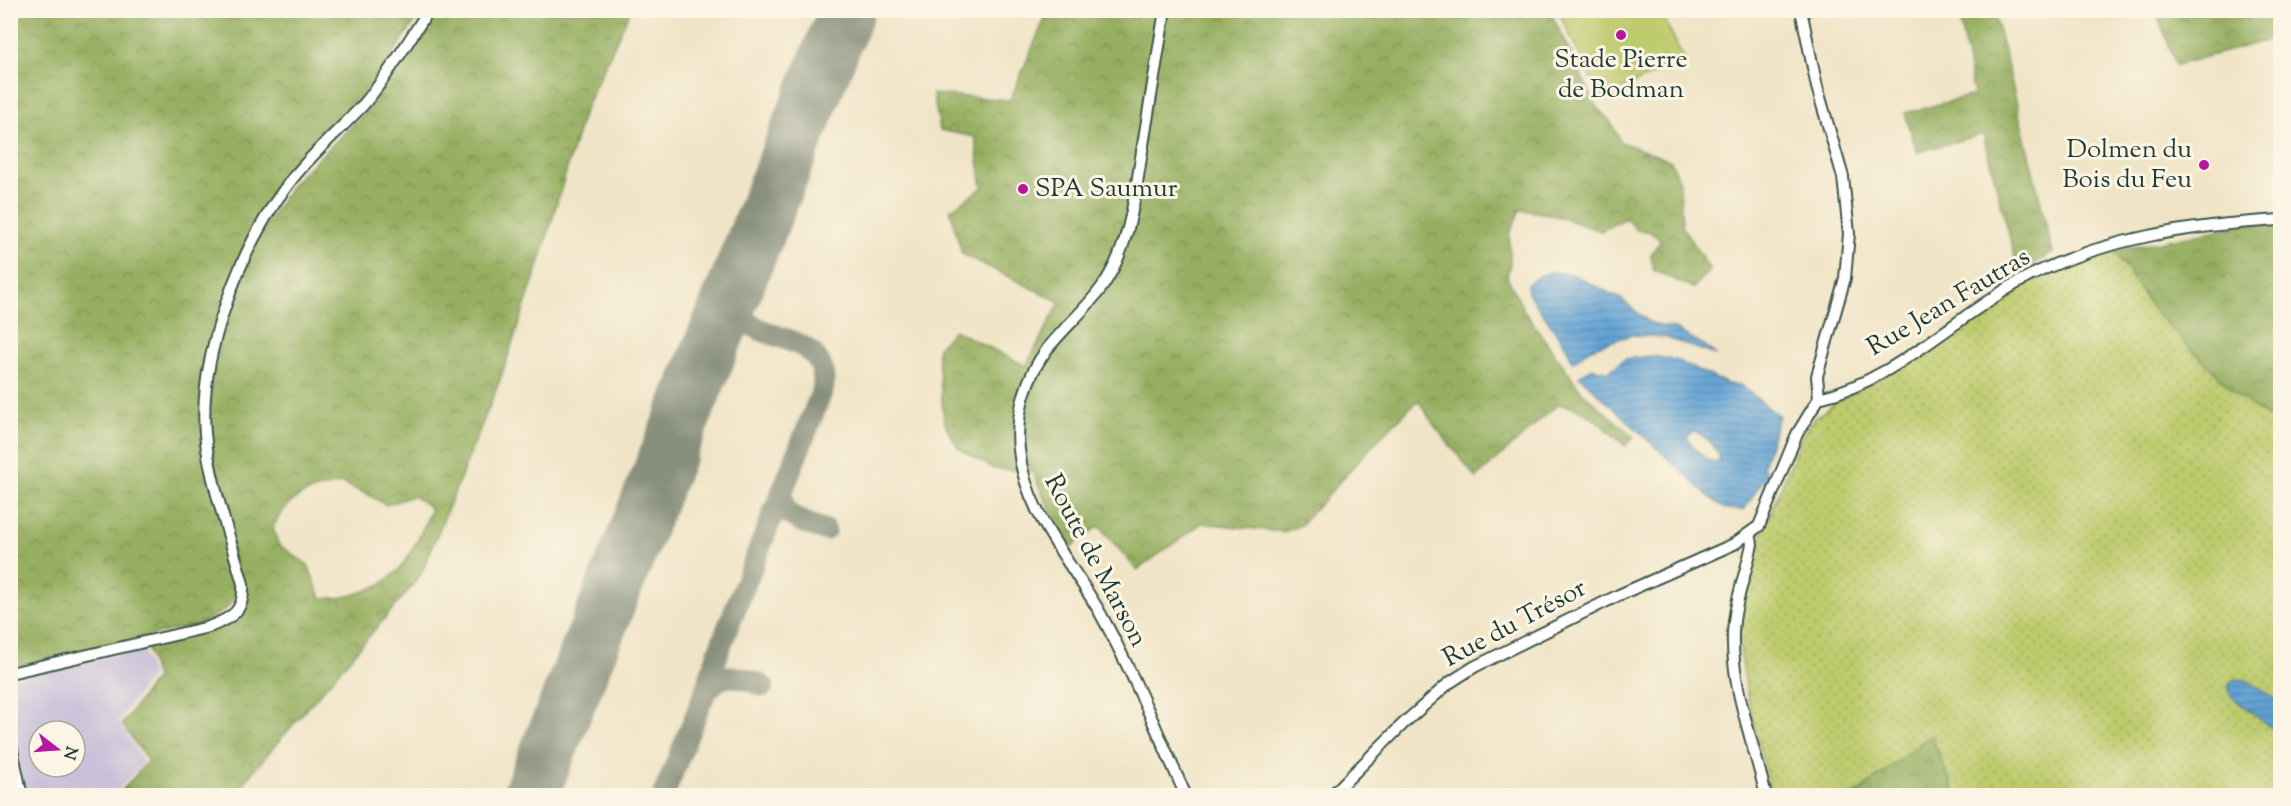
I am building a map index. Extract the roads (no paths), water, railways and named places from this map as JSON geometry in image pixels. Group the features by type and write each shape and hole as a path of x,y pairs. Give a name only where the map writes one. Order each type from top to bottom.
{"street":[{"path":"10,673 209,627 225,621 237,612 244,594 243,584 208,454 205,431 210,368 220,322 254,236 270,208 311,157 364,103 429,10"},
{"name":"Route de Marson","path":"1165,10 1132,211 1123,248 1103,286 1048,349 1037,365 1028,385 1019,416 1018,442 1024,478 1029,492 1054,543 1098,611 1186,795"},
{"path":"1766,795 1734,658 1735,610 1752,544 1750,534 1759,526 1766,513 1797,434 1819,398 1817,376 1845,278 1849,234 1843,177 1817,87 1801,10"},
{"name":"Rue Jean Fautras","path":"1819,398 1841,393 1888,368 1930,343 2002,292 2063,262 2108,246 2186,229 2218,224 2280,220"},
{"name":"Rue du Trésor","path":"1331,795 1449,682 1572,617 1734,544 1750,534"},
{"path":"10,740 22,795"}],"water":[{"path":"1550,272 1572,274 1621,299 1649,322 1673,328 1704,345 1716,355 1664,337 1631,335 1591,348 1573,362 1566,347 1528,293 1527,285 1537,277"},
{"path":"1652,356 1676,360 1728,384 1740,385 1779,416 1763,466 1770,479 1761,483 1744,510 1725,509 1706,494 1579,376 1593,368 1608,372 1625,359","holes":["1693,431 1708,441 1718,453 1720,457 1717,463 1703,456 1689,441 1687,437"]},
{"path":"2234,679 2246,680 2280,702 2280,735 2231,696 2228,686"}],"place":[{"name":"Stade Pierre de Bodman","path":"1621,35"},
{"name":"Dolmen du Bois du Feu","path":"2204,165"},
{"name":"SPA Saumur","path":"1023,189"}]}
